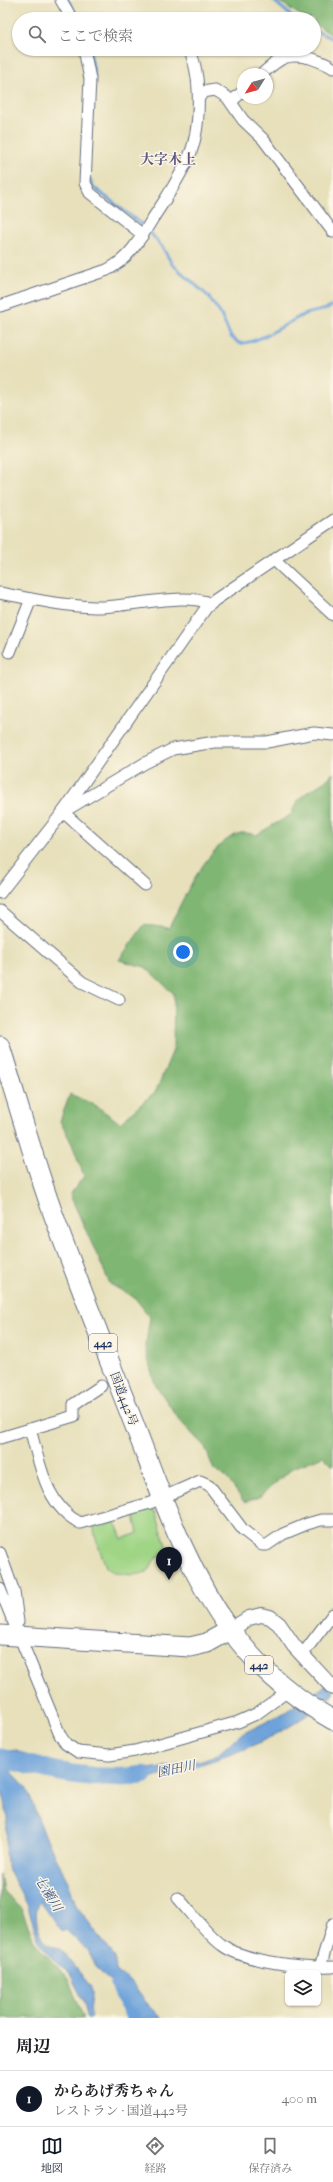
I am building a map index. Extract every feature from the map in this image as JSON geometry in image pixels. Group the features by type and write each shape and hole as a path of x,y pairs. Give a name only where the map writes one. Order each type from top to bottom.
{"highway":[{"name":"国道442号","path":"0,1046 50,1205 68,1256 163,1498 201,1582 230,1630 260,1666 290,1693 326,1716"},
{"path":"0,1635 190,1647 207,1643 230,1630"}],"street":[{"path":"61,0 68,12"},
{"path":"85,56 90,79 85,184 90,193 143,235"},
{"path":"0,306 107,270 121,261 143,235 190,155 199,98 190,56"},
{"path":"269,68 280,59 290,56"},
{"path":"298,56 323,62 333,68"},
{"path":"199,98 203,92 216,90 225,95 243,120 272,150 333,232"},
{"path":"231,102 237,96"},
{"path":"0,893 63,812 200,615 211,604 333,520"},
{"path":"274,560 333,615"},
{"path":"0,593 32,599 95,607 178,600 202,601 211,604"},
{"path":"10,652 32,599"},
{"path":"63,812 145,763 173,750 215,742 267,742 314,733 333,735"},
{"path":"63,812 145,885"},
{"path":"0,911 82,982 119,1000"},
{"path":"0,1438 74,1416 74,1404 102,1386"},
{"path":"30,1429 43,1478 49,1491 58,1504 76,1521 87,1523 163,1498 200,1481 209,1484 243,1530 255,1541 265,1545 307,1524 321,1520 333,1520"},
{"path":"0,1553 14,1592 20,1636"},
{"path":"0,1589 60,1735 66,1744 78,1752 98,1755 118,1754 204,1733 238,1722 256,1714 290,1693"},
{"path":"302,1655 333,1614"},
{"path":"230,1630 249,1618 266,1616 279,1624 302,1655 333,1688"},
{"path":"178,1898 226,1948 262,1960 320,1967 333,1967"},
{"path":"320,1967 333,1924"}],"green space":[{"path":"276,0 333,0 333,36 321,28 321,12 296,12"},
{"path":"333,773 333,1466 323,1456 293,1468 259,1497 244,1502 227,1478 214,1470 205,1447 180,1421 155,1384 145,1349 150,1317 135,1298 110,1284 70,1195 84,1176 72,1144 60,1121 70,1094 95,1105 120,1123 156,1091 173,1050 174,994 145,967 119,960 144,925 169,928 198,873 218,847 229,838 241,833 256,835 292,814 295,806 304,795 328,779"},
{"path":"148,1509 153,1509 156,1513 167,1548 146,1572 142,1574 131,1575 109,1570 106,1567 94,1532 95,1522 111,1519 117,1526 122,1539 138,1533 134,1516 137,1513"},
{"path":"0,1874 3,1891 22,1910 34,1941 68,1979 84,2018 0,2018"}],"water":[{"path":"333,1681 333,1694 315,1709 276,1734 235,1753 191,1767 137,1781 123,1781 107,1773 65,1778 49,1773 25,1759 9,1757 1,1760 26,1787 44,1833 69,1884 76,1905 115,1958 115,1967 117,1972 130,1981 145,2001 162,2018 142,2018 139,2016 125,2002 111,1981 97,1969 89,1952 66,1930 62,1932 40,1901 36,1916 42,1937 47,1943 63,1952 92,1989 90,2009 92,2018 88,2018 83,2000 70,1974 51,1957 38,1939 27,1904 9,1871 6,1857 7,1818 5,1801 0,1788 0,1752 17,1750 45,1765 63,1771 76,1772 143,1770 202,1760 218,1754 240,1735 282,1714"}],"waterway":[{"path":"68,0 75,12"},
{"path":"273,0 287,12"},
{"path":"321,33 333,39"},
{"path":"91,56 95,77"},
{"path":"90,179 93,187 145,227"},
{"path":"149,231 163,248 172,264 208,296 220,313 231,337 239,343 254,341 301,316 327,309 333,305"},
{"name":"園田川","path":"0,1758 71,1774 107,1777 143,1775"},
{"name":"七瀬川","path":"120,1985 136,2018"}],"place":[{"name":"からあげ秀ちゃん","path":"169,1580"}],"district":[{"name":"大字木上","path":"168,159"}]}
